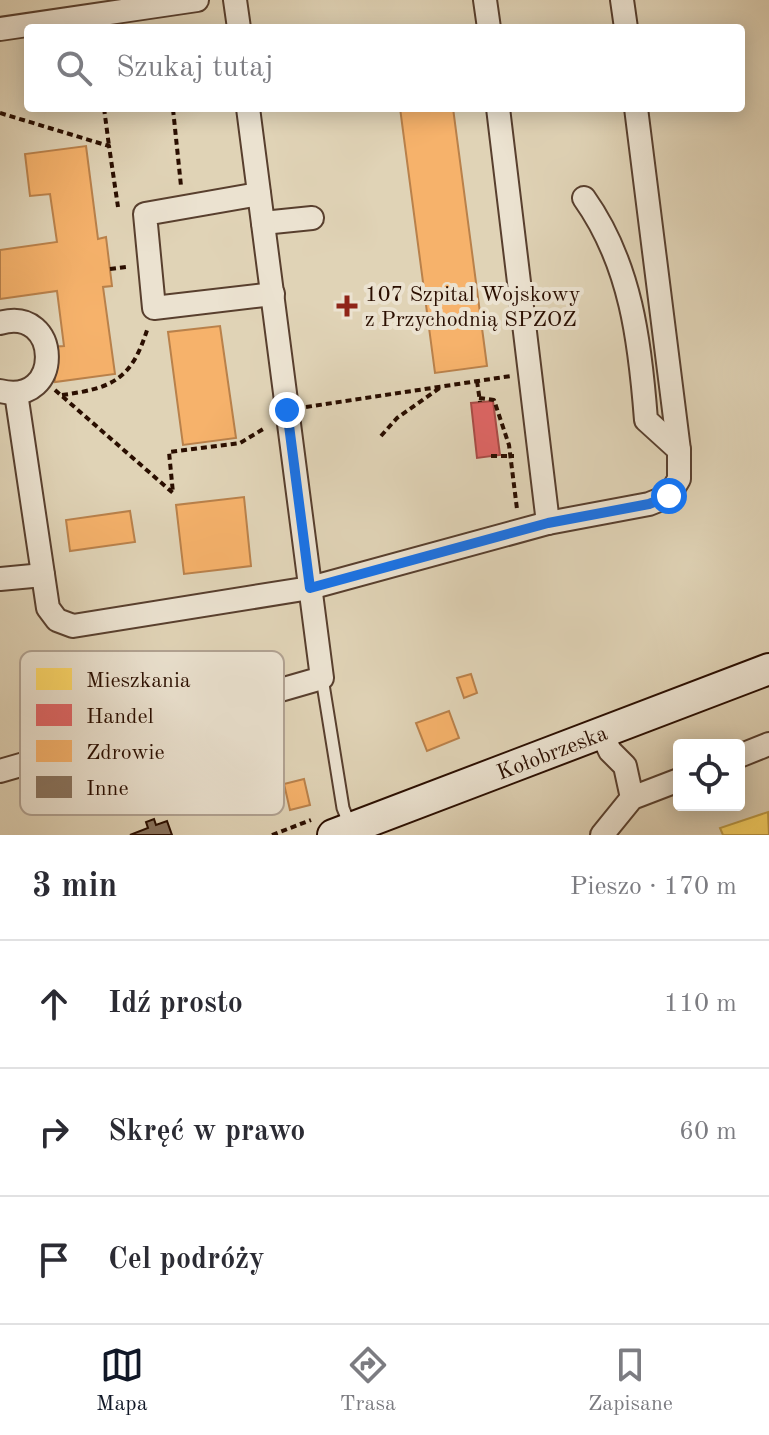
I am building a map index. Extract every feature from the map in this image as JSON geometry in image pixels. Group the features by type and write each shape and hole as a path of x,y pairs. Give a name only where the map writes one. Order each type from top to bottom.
{"main road":[{"name":"Kołobrzeska","path":"342,832 769,669"}],"street":[{"path":"31,24 197,0"},
{"path":"235,0 238,24"},
{"path":"485,0 488,24"},
{"path":"622,0 625,24"},
{"path":"0,29 24,25"},
{"path":"249,112 322,678 284,689"},
{"path":"498,112 548,523"},
{"path":"0,323 17,321 39,332 48,355 41,378 25,391 8,392 48,608 57,620 73,626 310,588 548,523 649,504 669,496 679,479 679,450 637,112"},
{"path":"259,194 145,214 154,308 273,294"},
{"path":"584,198 598,219 631,298 639,340 646,420 679,450"},
{"path":"263,223 312,218"},
{"path":"0,579 43,575"},
{"path":"601,732 610,751 625,766 632,798"},
{"path":"745,754 769,744"},
{"path":"0,771 20,765"},
{"path":"602,835 632,798 673,782"}],"lane":[{"path":"322,678 343,808 342,832"}],"path":[{"path":"105,112 118,207"},
{"path":"172,112 184,207"},
{"path":"0,113 109,146"},
{"path":"110,269 126,267"},
{"path":"62,395 114,383 133,367 154,308"},
{"path":"300,408 530,372"},
{"path":"41,378 173,493 169,452 240,443 265,428"},
{"path":"477,381 480,400 494,400 511,456 519,531"},
{"path":"381,436 397,418 443,386"},
{"path":"491,456 511,456"}],"building: Mieszkania":[{"path":"768,812 769,835 723,835 720,828"}],"building: Handel":[{"path":"493,401 500,455 477,458 471,403"}],"building: Zdrowie":[{"path":"401,112 454,112 487,366 435,373"},
{"path":"86,146 98,239 106,237 112,286 103,287 115,374 55,382 51,347 64,346 57,291 0,299 0,250 57,242 50,194 30,196 25,154"},
{"path":"220,326 236,438 183,445 168,332"},
{"path":"244,497 251,566 184,574 176,505"},
{"path":"130,511 135,542 70,551 66,520"},
{"path":"471,674 477,693 464,698 457,678"},
{"path":"449,711 459,738 427,751 416,723"},
{"path":"304,779 310,805 290,810 284,784"}],"building: Inne":[{"path":"154,819 156,825 167,821 172,835 130,835 148,828 146,822"}],"place":[{"name":"107 Szpital Wojskowy z Przychodnią SPZOZ","path":"347,306"}],"route":[{"path":"287,410 310,588 548,523 649,504 669,496"}]}
